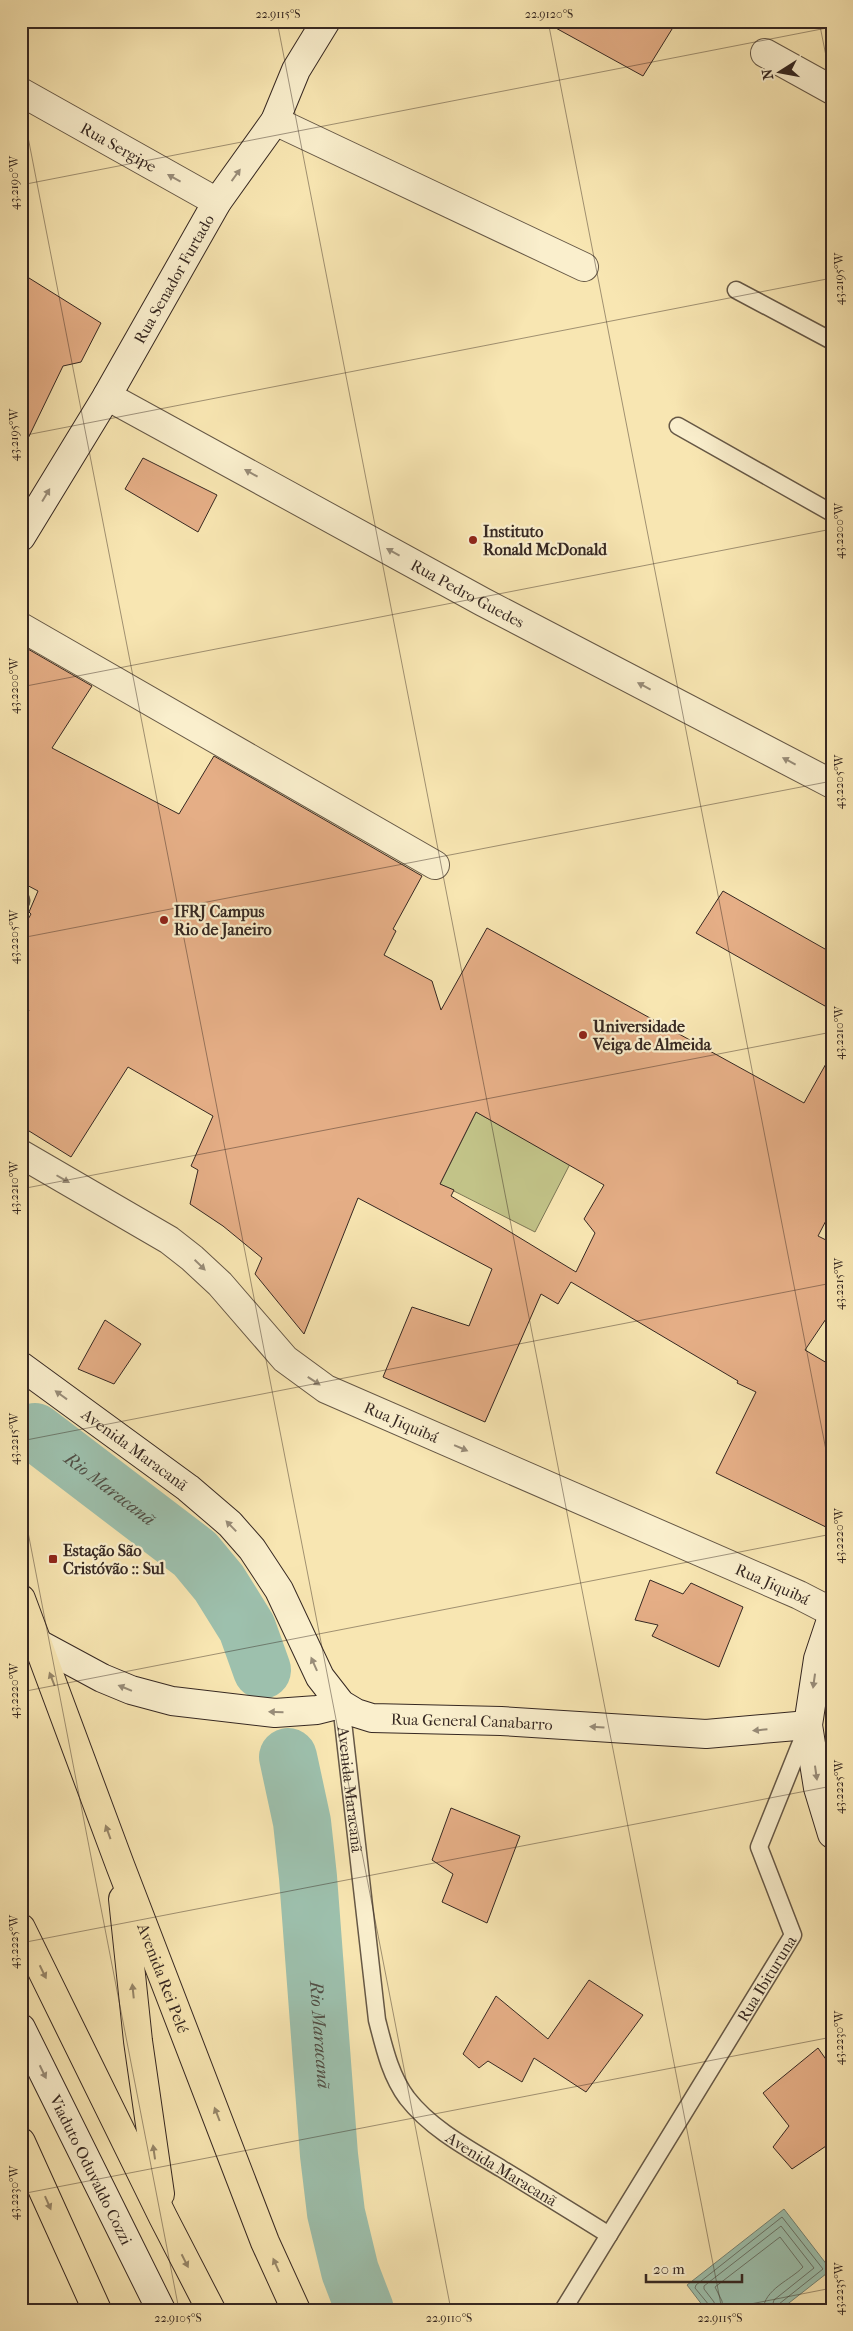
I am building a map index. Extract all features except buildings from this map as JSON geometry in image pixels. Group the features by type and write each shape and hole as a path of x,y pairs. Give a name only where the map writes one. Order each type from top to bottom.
{"main road":[{"name":"Avenida Rei Pelé","path":"21,1599 30,1641 120,1865 266,2242 296,2310"},
{"path":"120,1865 137,2032 163,2218"},
{"path":"21,1928 163,2218 211,2310"},
{"path":"21,2142 97,2310"}],"street":[{"name":"Rua Senador Furtado","path":"21,537 107,396 216,202 275,121 296,70 326,21"},
{"path":"765,53 832,90"},
{"name":"Rua Sergipe","path":"21,92 216,202"},
{"path":"275,121 584,267"},
{"name":"Rua Pedro Guedes","path":"107,396 492,606 832,784"},
{"path":"21,627 436,865"},
{"name":"Rua Jiquibá","path":"21,1154 169,1240 220,1284 285,1359 326,1389 798,1594 832,1612"},
{"name":"Avenida Maracanã","path":"21,1366 188,1488 230,1524 252,1548 279,1590 320,1677 341,1704"},
{"name":"Rua Ibituruna","path":"808,1725 818,1659 832,1617"},
{"path":"30,1641 123,1687 172,1701 275,1713 316,1710 341,1704"},
{"name":"Rua General Canabarro","path":"341,1704 356,1713 372,1718 501,1721 688,1733 751,1731 808,1725"},
{"path":"808,1725 818,1788 832,1834"},
{"name":"Viaduto Oduvaldo Cozzi","path":"21,2028 161,2310"}],"lane":[{"path":"736,290 832,341"},
{"path":"678,426 832,513"},
{"name":"Avenida Maracanã","path":"341,1704 377,2020 386,2056 397,2082 420,2112 445,2132 472,2151 610,2235"},
{"name":"Rua Ibituruna","path":"563,2310 793,1935 759,1847 808,1725"}],"green space":[{"path":"476,1112 570,1164 535,1232 440,1184"}],"water":[{"path":"784,2209 831,2270 780,2310 706,2310 687,2285"}],"waterway":[{"name":"Rio Maracanã","path":"35,1432 195,1554 219,1583 247,1628 262,1670"},
{"name":"Rio Maracanã","path":"288,1757 302,1822 308,1877 329,2155 336,2213 350,2271 365,2310"}],"place":[{"name":"Instituto Ronald McDonald","path":"473,540"},
{"name":"IFRJ Campus Rio de Janeiro","path":"164,920"},
{"name":"Universidade Veiga de Almeida","path":"583,1035"},
{"name":"Estação São Cristóvão :: Sul","path":"53,1559"}]}
